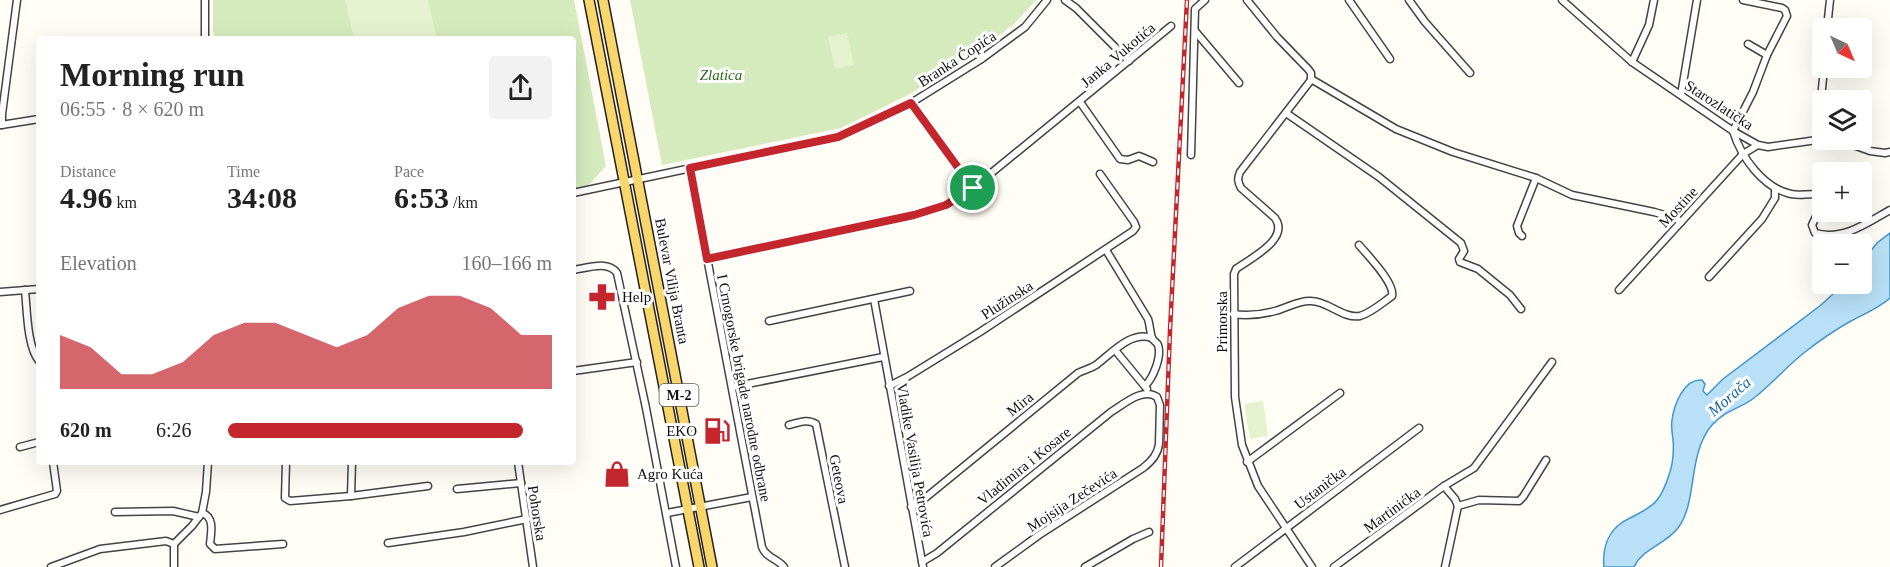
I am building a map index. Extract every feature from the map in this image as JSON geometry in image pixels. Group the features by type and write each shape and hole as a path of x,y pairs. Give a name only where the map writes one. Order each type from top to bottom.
{"main road":[{"name":"Bulevar Vilija Branta","path":"589,0 699,567"},
{"name":"Bulevar Vilija Branta","path":"603,0 712,567"}],"street":[{"path":"17,0 1,125 36,119"},
{"path":"205,0 205,36"},
{"name":"Branka Ćopića","path":"576,192 838,137 911,103 980,60 1025,27 1047,0"},
{"path":"1065,0 1130,61"},
{"path":"1191,155 1195,9 1205,0"},
{"path":"1247,0 1308,69 1311,79 1396,129 1453,152 1536,178 1572,195 1654,212 1681,222"},
{"path":"1349,0 1390,59"},
{"path":"1409,0 1425,22 1470,73"},
{"name":"Starozlatička","path":"1562,0 1632,62 1758,145 1768,147 1812,141"},
{"path":"1632,62 1649,26 1654,0"},
{"path":"1681,95 1697,0"},
{"path":"1743,0 1785,10 1786,20 1767,55 1753,92 1734,131 1737,142 1756,171 1775,189 1793,195 1812,195"},
{"path":"1828,18 1830,0"},
{"name":"Janka Vukotića","path":"707,259 914,215 946,205 973,188 1171,26"},
{"path":"1195,31 1239,83"},
{"path":"1748,45 1767,55"},
{"name":"Primorska","path":"1311,79 1308,87 1238,177 1241,188 1275,218 1279,223 1279,229 1276,240 1235,272 1233,314 1236,412 1248,462 1258,486 1312,567"},
{"name":"Janka Vukotića","path":"1080,102 1120,159 1128,160 1139,156 1153,162"},
{"path":"911,103 973,188"},
{"path":"1286,113 1379,177 1461,243 1464,251 1459,259 1460,262 1478,269 1510,295 1521,309"},
{"name":"Mostine","path":"1619,290 1743,154 1758,145"},
{"name":"Starozlatička","path":"1865,150 1890,152"},
{"name":"I Crnogorske brigade narodne odbrane","path":"690,168 763,550 766,555 784,567"},
{"name":"Plužinska","path":"889,386 908,377 1106,250 1136,228 1100,174"},
{"path":"1522,236 1517,226 1536,178"},
{"path":"1709,277 1762,219 1775,198 1775,189"},
{"path":"1872,220 1890,210"},
{"path":"1814,222 1812,225 1815,233 1825,236 1850,232 1868,222"},
{"path":"1233,314 1250,316 1309,300 1320,302 1351,316 1367,313 1392,296 1392,289 1387,278 1359,245"},
{"path":"1106,250 1148,319 1152,338 1158,345 1159,353 1146,391 1115,350"},
{"path":"576,270 605,265 615,269 619,278 676,567"},
{"path":"0,292 36,289"},
{"path":"25,290 30,336 36,357"},
{"path":"769,321 910,291"},
{"name":"Vladike Vasilija Petrovića","path":"874,299 922,565"},
{"path":"30,336 36,335"},
{"name":"Mira","path":"911,507 924,499 1078,373 1093,367 1133,338 1145,336 1152,338"},
{"path":"732,387 883,357"},
{"path":"576,371 637,362"},
{"name":"Martinićka","path":"1334,567 1444,486 1474,468 1552,362"},
{"name":"Mojsija Zečevića","path":"995,567 1153,459 1159,450 1159,400 1156,395 1146,391"},
{"name":"Vladimira i Kosare","path":"922,565 1099,421 1146,391"},
{"path":"1248,462 1340,393"},
{"name":"Geteova","path":"789,425 805,421 816,424 845,567"},
{"name":"Ustanička","path":"1235,567 1419,428"},
{"path":"20,447 36,443"},
{"path":"1458,506 1479,500 1519,501 1546,460"},
{"path":"0,510 55,494 57,491 53,465"},
{"path":"174,567 174,544 201,515 207,492 208,465"},
{"path":"285,465 285,498 287,500 351,496 428,486"},
{"path":"351,496 352,465"},
{"name":"Pohorska","path":"518,465 533,567"},
{"path":"457,489 520,483"},
{"path":"1444,486 1458,506 1445,567"},
{"path":"667,513 752,497"},
{"path":"115,512 206,514 210,518 210,544 215,549 283,544"},
{"path":"388,543 464,532 527,519"},
{"path":"1085,567 1149,532"},
{"path":"51,567 92,551 113,546 166,541 174,544"}],"green space":[{"path":"213,0 574,0 606,166 589,185 576,188 576,36 214,36"},
{"path":"345,0 428,0 436,36 353,36"},
{"name":"Zlatica","path":"630,0 1036,0 1015,23 985,47 910,94 841,128 662,165"},
{"path":"847,33 854,65 835,69 828,37"},
{"path":"1263,401 1268,436 1250,439 1244,404"}],"water":[{"name":"Morača","path":"1890,233 1890,298 1821,340 1798,357 1754,398 1717,420 1704,437 1699,450 1688,505 1678,528 1667,539 1643,555 1634,567 1604,567 1604,551 1612,532 1623,522 1651,506 1664,488 1673,457 1673,414 1685,388 1690,383 1702,380 1705,384 1703,391 1707,395 1723,379 1833,294 1872,294 1872,249"}],"railway":[{"path":"1161,567 1170,330 1187,0"}],"place":[{"name":"Help","path":"602,297"},
{"name":"EKO","path":"717,431"},
{"name":"Agro Kuća","path":"617,474"}],"route":[{"path":"911,103 973,188 946,205 914,215 707,259 690,168 821,142 838,137 911,103"}]}
